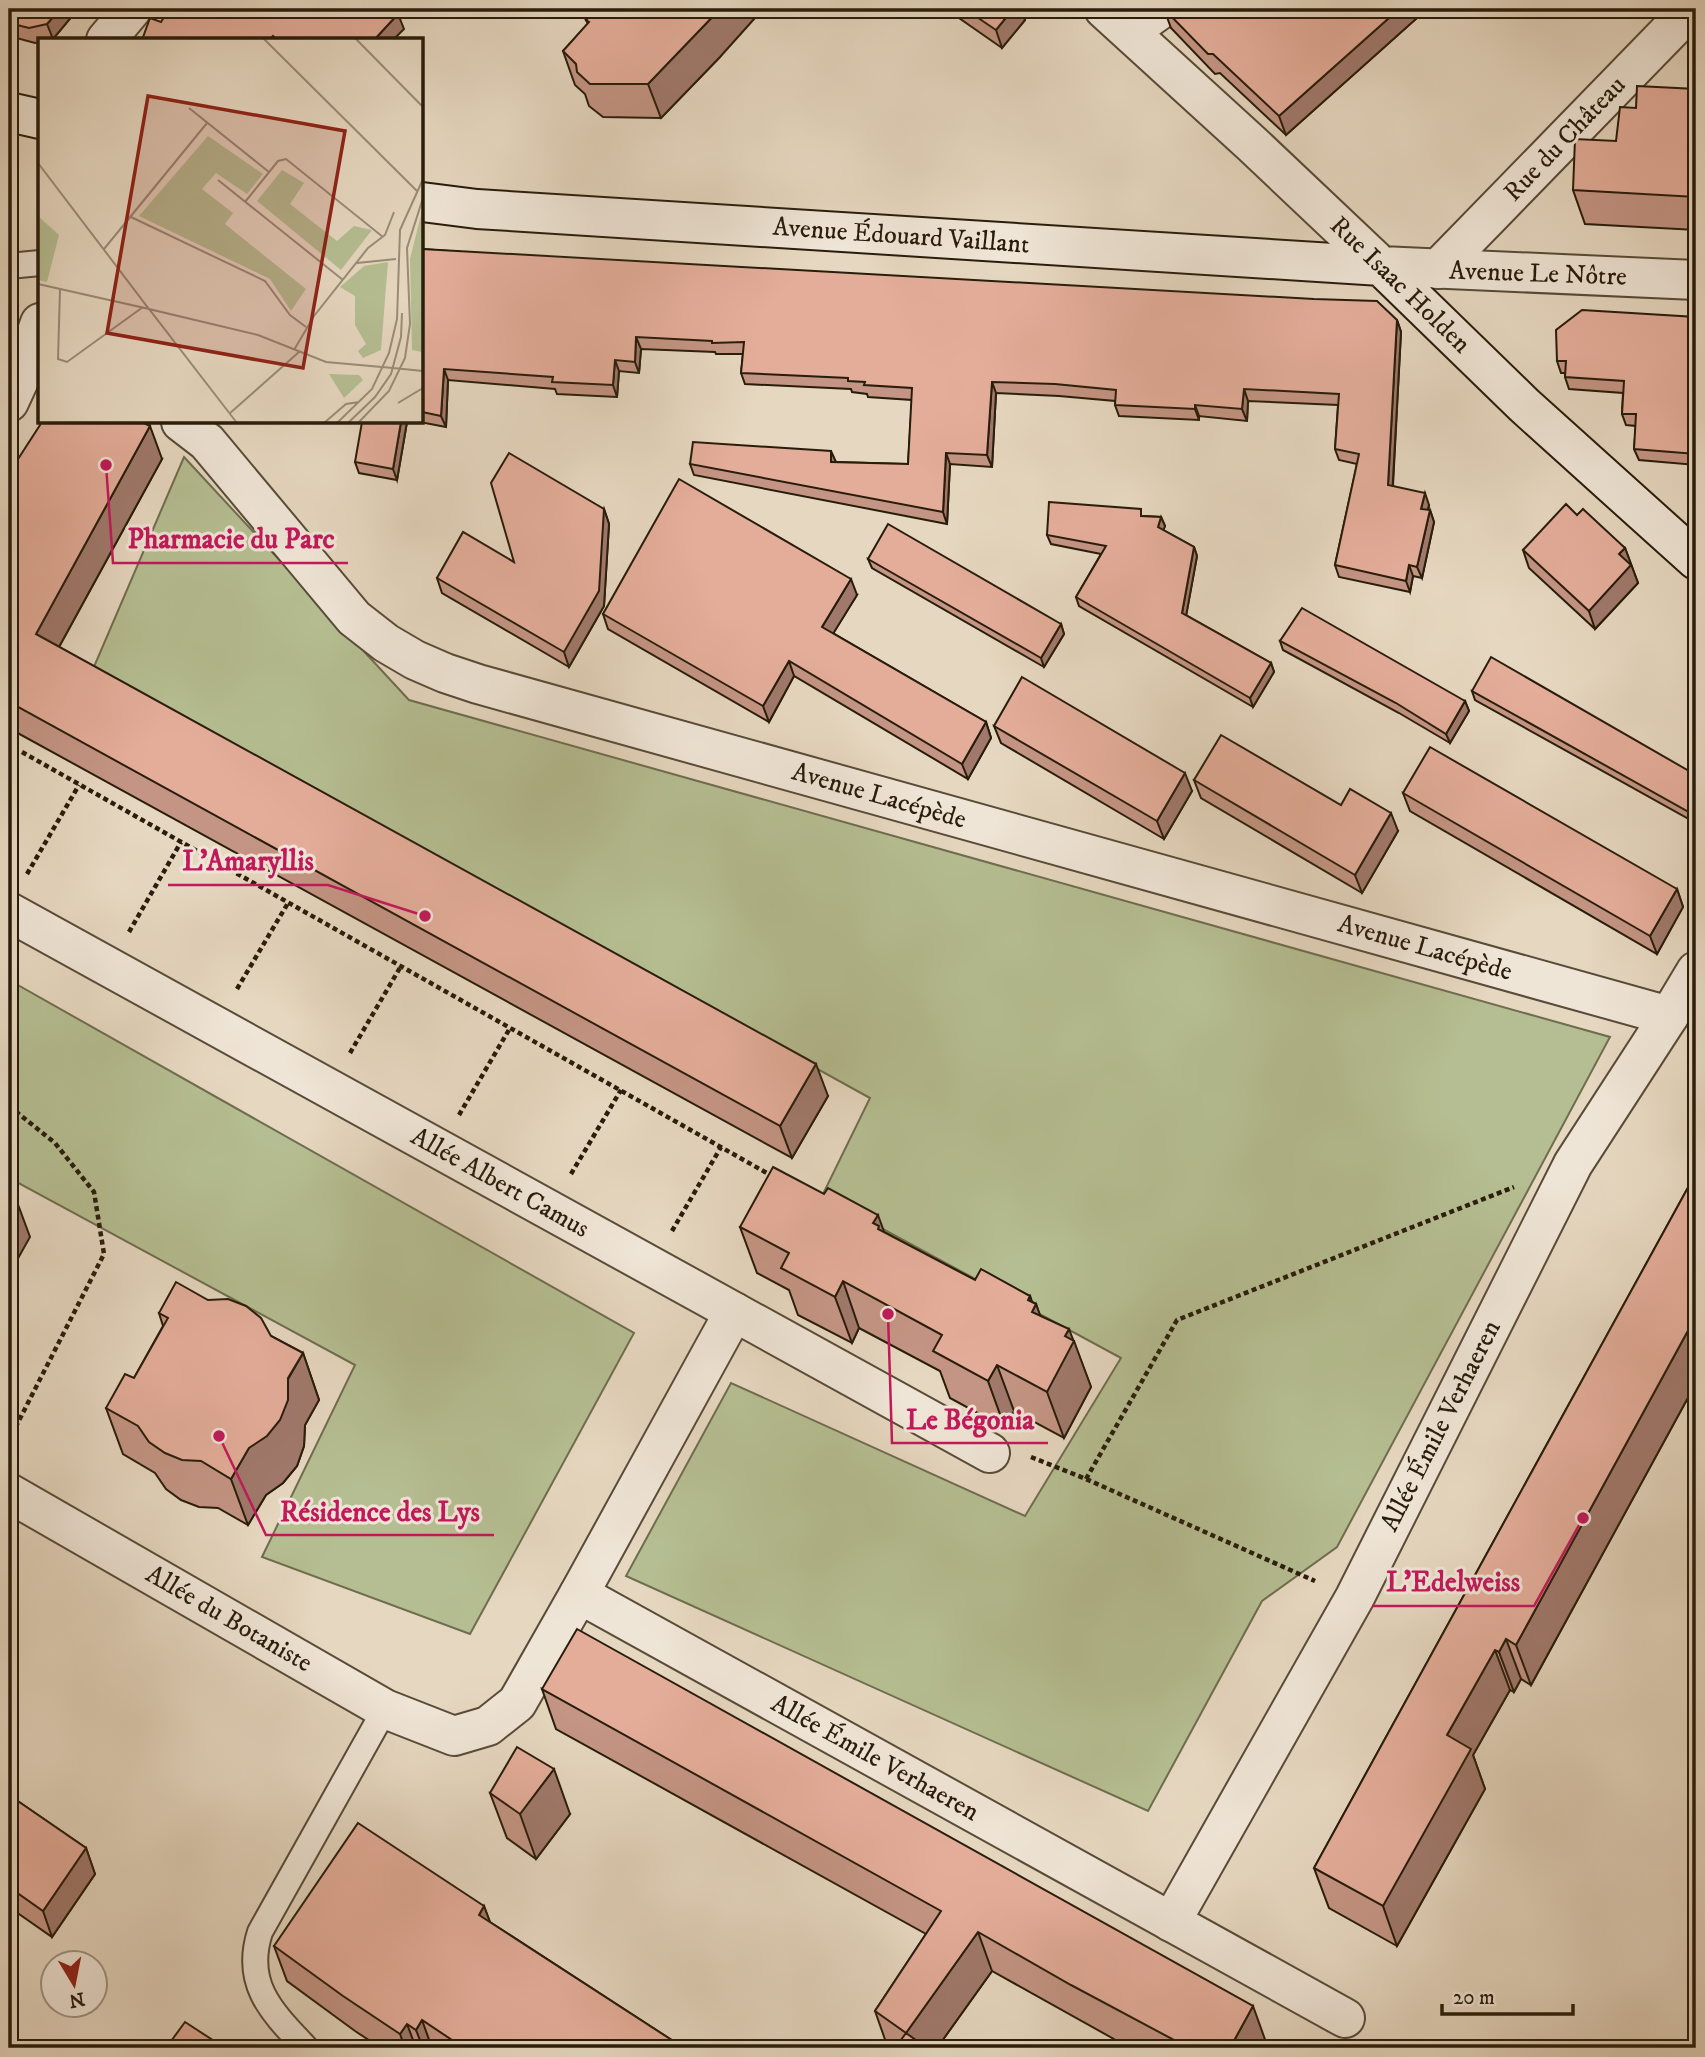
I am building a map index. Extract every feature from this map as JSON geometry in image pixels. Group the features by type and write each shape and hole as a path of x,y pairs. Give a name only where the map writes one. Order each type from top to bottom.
{"street":[{"path":"108,38 132,9"},
{"name":"Rue Isaac Holden","path":"1104,9 1252,144 1524,405 1696,560"},
{"name":"Rue du Château","path":"1438,270 1691,9"},
{"path":"9,112 38,119"},
{"name":"Avenue Édouard Vaillant","path":"424,202 477,209 1381,266"},
{"name":"Avenue Le Nôtre","path":"1381,266 1696,280"},
{"path":"9,402 38,342"},
{"name":"Avenue Lacépède","path":"184,424 207,442 354,618 386,643 445,673 505,692 1670,1016"},
{"name":"Allée Albert Camus","path":"15,898 108,967 990,1453"},
{"name":"Allée Émile Verhaeren","path":"1171,1922 1355,1597 1573,1164 1670,1016 1696,971"},
{"path":"579,1594 734,1312"},
{"name":"Allée du Botaniste","path":"9,1493 385,1709 454,1737 488,1726 517,1703 579,1594"},
{"name":"Allée Émile Verhaeren","path":"579,1594 1345,2018"}],"lane":[{"path":"1134,37 1173,9"},
{"path":"9,266 38,263"},
{"path":"306,2048 265,2001 258,1985 255,1947 260,1932 385,1709"}],"path":[{"path":"22,752 773,1176"},
{"path":"15,898 79,785"},
{"path":"108,967 181,842"},
{"path":"215,1026 288,903"},
{"path":"329,1089 401,966"},
{"path":"439,1149 510,1028"},
{"path":"550,1211 621,1090"},
{"path":"9,1106 55,1143 94,1192 104,1254 9,1440"},
{"path":"651,1266 721,1147"},
{"path":"1086,1479 1177,1320 1573,1164"},
{"path":"990,1453 1020,1453 1086,1479 1290,1572 1355,1597"}],"green space":[{"path":"184,457 409,700 1610,1037 1337,1547 1262,1601 1148,1811 626,1576 731,1383 1025,1516 1121,1358 822,1196 870,1098 93,669"},
{"path":"9,980 634,1333 470,1634 262,1557 355,1365 9,1178"}],"building":[{"path":"9,9 60,9 47,24 29,28 9,23"},
{"path":"169,9 392,9 398,14 376,38 143,38 150,18 161,22"},
{"path":"597,9 720,9 648,84 590,84 577,72 576,64 563,51"},
{"path":"965,9 1013,9 996,30"},
{"path":"1164,9 1399,9 1279,116 1213,54 1208,54"},
{"path":"1637,86 1696,89 1696,197 1573,190 1575,139 1616,141 1620,107 1636,108"},
{"path":"424,249 1377,301 1397,320 1388,485 1425,493 1421,509 1430,510 1417,567 1409,565 1406,581 1335,565 1359,454 1335,449 1339,394 1244,389 1242,409 1195,405 1195,409 1115,405 1116,390 992,382 987,455 946,453 943,512 690,464 693,442 831,451 831,462 908,464 912,388 864,385 865,382 848,381 848,378 741,373 744,342 712,343 636,337 635,362 615,360 613,385 552,382 553,377 444,369 441,416 424,412"},
{"path":"1582,310 1696,317 1696,454 1634,449 1636,414 1622,414 1624,381 1565,377 1566,361 1557,361 1556,330"},
{"path":"41,424 150,426 36,634 816,1064 780,1126 9,702 9,473"},
{"path":"362,424 401,424 393,469 355,462"},
{"path":"509,453 604,509 599,591 564,652 437,578 463,532 514,562 491,483"},
{"path":"679,479 851,579 822,627 986,722 962,764 789,661 763,706 603,614"},
{"path":"1049,502 1141,509 1141,516 1161,517 1158,527 1194,547 1182,613 1271,663 1250,698 1076,597 1106,546 1047,535"},
{"path":"1566,504 1577,515 1583,509 1625,548 1619,554 1631,565 1589,611 1523,550"},
{"path":"888,524 1061,624 1041,658 868,559"},
{"path":"1302,608 1465,701 1446,734 1396,703 1280,641"},
{"path":"1491,657 1696,775 1696,816 1472,691"},
{"path":"1022,677 1185,773 1157,821 994,726"},
{"path":"1221,735 1341,805 1350,789 1391,813 1355,875 1194,780"},
{"path":"1430,747 1677,889 1650,936 1403,793"},
{"path":"773,1167 824,1194 828,1188 878,1215 873,1223 879,1226 878,1229 975,1280 981,1269 1030,1296 1028,1300 1036,1304 1032,1312 1069,1329 1065,1336 1074,1341 1047,1392 997,1365 988,1381 933,1351 942,1335 843,1281 835,1297 781,1268 789,1253 740,1227"},
{"path":"1696,1173 1696,1316 1516,1645 1506,1639 1499,1652 1495,1650 1447,1735 1471,1749 1383,1906 1314,1868"},
{"path":"176,1282 208,1300 228,1299 246,1306 261,1318 271,1336 303,1353 288,1378 288,1400 280,1420 267,1436 249,1448 231,1479 201,1461 182,1460 165,1453 149,1442 138,1426 106,1408 125,1374 134,1378 168,1318 159,1313"},
{"path":"577,1629 1253,2006 1230,2048 1189,2048 978,1932 906,2033 875,2011 941,1911 542,1689"},
{"path":"517,1747 554,1769 520,1814 490,1793"},
{"path":"9,1795 86,1848 43,1911 9,1887"},
{"path":"358,1823 484,1906 479,1915 684,2048 464,2048 422,2020 416,2030 407,2024 400,2034 343,1996 274,1946"},
{"path":"185,2022 225,2048 166,2048"},
{"path":"906,2033 927,2048 895,2048"}],"place":[{"name":"Pharmacie du Parc","path":"106,465"},
{"name":"L'Amaryllis","path":"425,916"},
{"name":"Le Bégonia","path":"888,1314"},
{"name":"Résidence des Lys","path":"219,1436"},
{"name":"L'Edelweiss","path":"1583,1518"}]}
